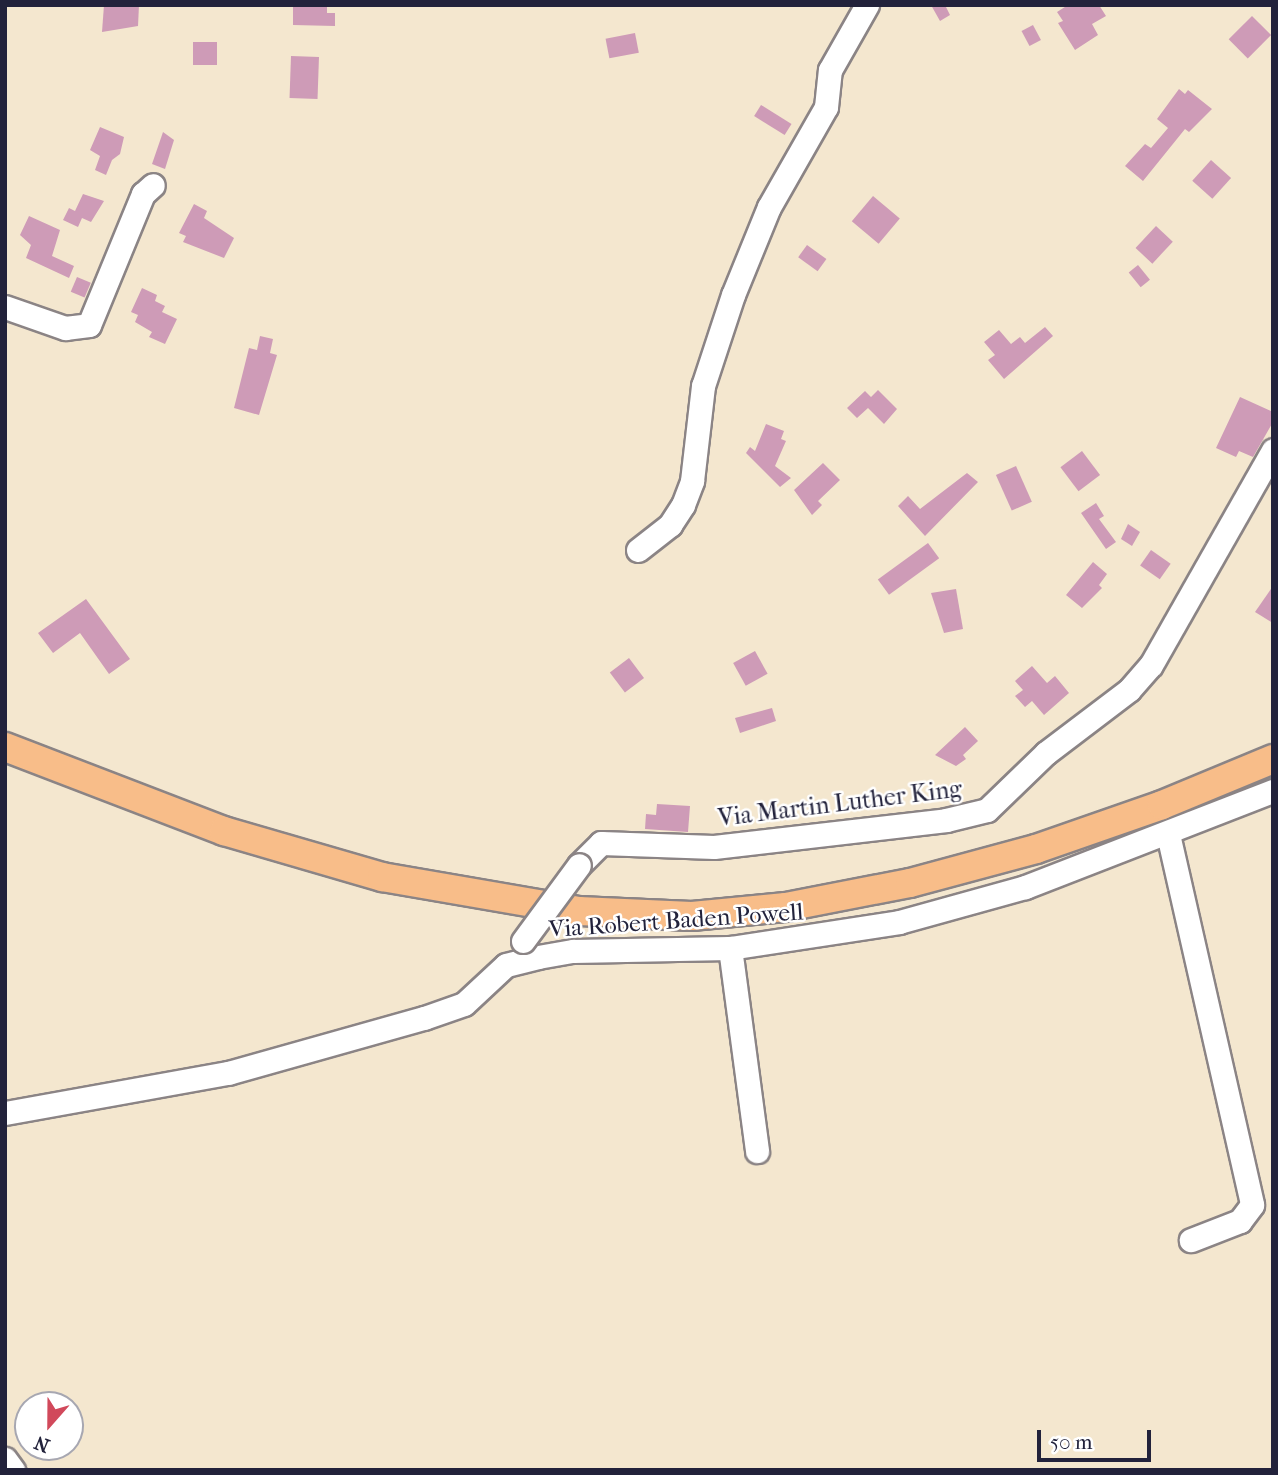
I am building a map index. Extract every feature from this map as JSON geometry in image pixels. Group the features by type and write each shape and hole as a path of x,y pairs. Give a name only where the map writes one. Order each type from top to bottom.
{"main road":[{"path":"5,747 224,831 382,877 470,895 579,911 692,916 786,907 910,883 1036,849 1162,805 1273,759"}],"street":[{"path":"638,550 670,525 683,505 692,481 703,386 733,295 769,207 826,107 830,70 867,5"},
{"path":"5,307 65,328 89,325 144,194 153,185"},
{"name":"Via Martin Luther King","path":"506,965 579,865 601,843 714,847 946,820 987,810 1046,753 1129,690 1151,665 1273,450"},
{"name":"Via Robert Baden Powell","path":"506,965 573,951 730,948 899,922 1026,887 1168,834 1273,790"},
{"path":"1168,834 1252,1205 1250,1214 1240,1221 1192,1240"},
{"path":"730,948 757,1151"},
{"path":"5,1113 228,1073 424,1018 464,1004 506,965"},
{"path":"5,1459 13,1470"}],"building":[{"path":"104,5 139,5 138,26 102,32"},
{"path":"293,5 327,5 327,13 335,13 335,26 293,25"},
{"path":"931,5 945,5 950,15 940,21"},
{"path":"1068,5 1099,5 1106,16 1092,24 1098,35 1075,50 1058,23 1063,21 1057,12"},
{"path":"1252,16 1271,35 1248,58 1229,39"},
{"path":"1033,25 1041,40 1030,46 1022,31"},
{"path":"635,33 639,53 609,58 606,39"},
{"path":"193,42 217,42 217,65 193,65"},
{"path":"291,56 319,57 318,99 290,98"},
{"path":"1179,89 1185,94 1188,90 1212,109 1189,132 1185,129 1143,181 1125,166 1145,144 1151,148 1168,128 1157,119"},
{"path":"761,105 792,124 785,135 754,116"},
{"path":"100,127 124,137 120,154 112,160 106,175 95,170 100,156 90,150"},
{"path":"163,132 174,140 165,169 152,164"},
{"path":"1211,160 1231,178 1212,199 1192,181"},
{"path":"83,194 104,201 91,222 82,218 78,227 63,220 69,208 75,211"},
{"path":"873,196 900,218 879,244 852,221"},
{"path":"194,204 207,211 204,218 234,238 224,258 183,242 186,236 179,233"},
{"path":"29,216 60,230 52,256 74,266 69,278 26,258 31,245 20,235"},
{"path":"1156,226 1173,242 1152,264 1136,248"},
{"path":"807,245 826,259 818,271 798,257"},
{"path":"1138,265 1150,280 1141,287 1129,273"},
{"path":"77,277 91,283 85,298 71,292"},
{"path":"142,288 157,295 155,301 165,306 162,312 177,319 165,344 149,337 152,332 135,322 138,315 131,312"},
{"path":"1045,327 1053,336 1004,379 988,360 995,355 984,342 999,330 1011,344 1020,337 1025,343"},
{"path":"260,336 273,339 270,353 277,355 259,415 234,408 249,348 257,350"},
{"path":"878,390 897,409 884,424 868,408 857,418 847,408 865,391 871,397"},
{"path":"1240,397 1273,412 1273,422 1253,457 1239,451 1236,457 1216,448"},
{"path":"766,424 784,431 781,439 786,441 775,466 791,478 780,487 746,453 750,447 755,451"},
{"path":"1082,451 1100,475 1078,491 1060,467"},
{"path":"823,463 840,480 818,501 822,505 812,515 794,490"},
{"path":"1016,466 1032,502 1012,511 996,475"},
{"path":"967,473 978,482 925,536 898,506 908,496 920,509"},
{"path":"1096,503 1104,516 1099,519 1116,542 1106,549 1081,513"},
{"path":"1128,524 1140,532 1132,546 1121,539"},
{"path":"928,543 939,558 889,595 878,579"},
{"path":"1151,550 1171,564 1160,579 1140,566"},
{"path":"1093,562 1107,574 1099,585 1102,588 1082,608 1066,595"},
{"path":"1273,586 1273,623 1255,612"},
{"path":"956,589 963,629 944,633 931,593"},
{"path":"86,599 130,659 109,674 80,633 53,653 38,633"},
{"path":"755,651 768,674 746,686 733,663"},
{"path":"629,658 644,678 625,692 610,672"},
{"path":"1032,666 1047,683 1055,676 1069,693 1044,715 1032,701 1025,707 1015,696 1023,690 1015,681"},
{"path":"772,708 776,721 740,733 735,718"},
{"path":"965,727 978,741 963,755 966,759 956,766 935,755"},
{"path":"657,804 690,806 688,832 645,829 646,814 656,815"}]}
